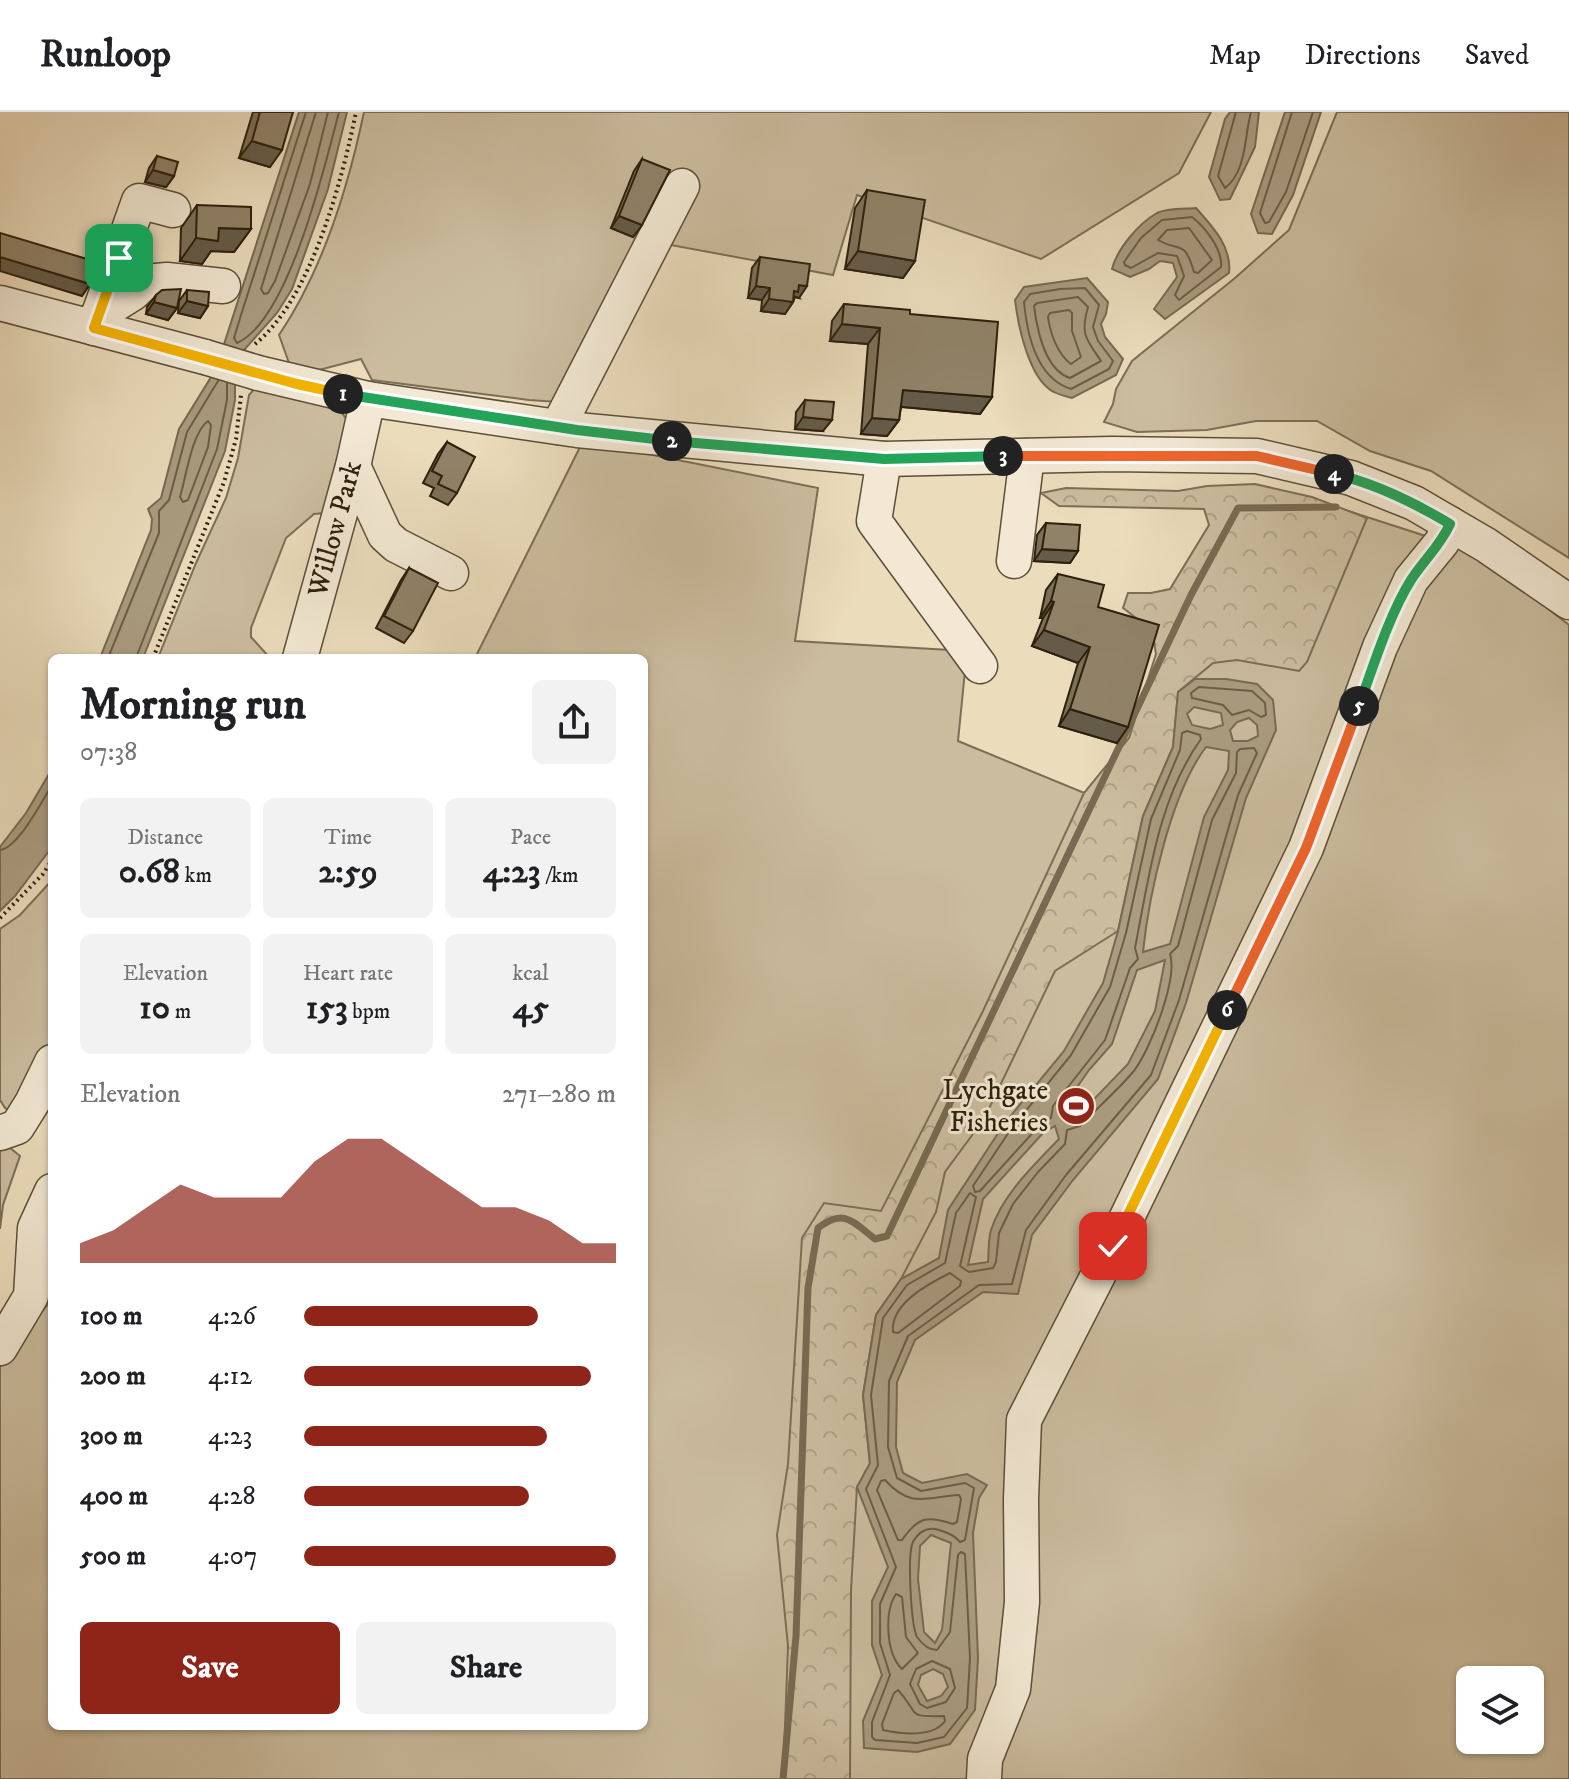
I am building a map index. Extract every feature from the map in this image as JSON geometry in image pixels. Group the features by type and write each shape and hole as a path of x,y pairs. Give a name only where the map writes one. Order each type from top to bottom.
{"street":[{"path":"568,429 682,186"},
{"path":"96,322 139,201 173,210"},
{"path":"96,322 145,282 167,280 223,286"},
{"path":"0,303 96,322 249,370 368,399 568,429 884,459 1257,456 1351,478 1414,503 1565,590"},
{"name":"Willow Park","path":"301,654 353,466 368,399"},
{"path":"1014,561 1027,456"},
{"path":"884,459 874,521 980,666"},
{"path":"353,466 385,535 396,545 451,573"},
{"path":"984,1779 985,1759 1013,1689 1022,1602 1024,1420 1147,1176 1306,848 1380,647 1411,580 1442,542 1450,524"},
{"path":"0,1133 17,1127 48,1070"},
{"path":"0,1348 31,1296 35,1228 48,1200"}],"path":[{"path":"155,654 224,482 249,370 292,302 336,195 356,112"},
{"path":"0,918 48,866"}],"green space":[{"path":"364,112 1211,112 1179,173 1041,259 857,195 833,275 671,245 588,404 529,400 372,380 361,359 319,370 289,363 279,335 309,283 332,228"},
{"path":"1337,112 1569,112 1569,558 1431,471 1370,451 1317,421 1256,421 1207,430 1137,432 1104,422 1116,389 1132,361 1289,230"},
{"path":"256,387 297,394 327,403 347,420 351,439 335,512 314,514 286,538 251,628 251,637 266,654 160,654 226,498 238,458 249,395"},
{"path":"583,441 818,488 795,641 967,651 958,741 1094,797 1186,605 1336,507 1475,552 1569,625 1569,1779 786,1779 791,1696 783,1779 0,1779 0,1362 48,1304 48,1730 648,1730 648,654 477,654"},
{"path":"1255,484 1312,497 1367,518 1307,662 1299,671 1237,660 1213,663 1178,692 1173,747 1143,816 1118,931 1055,971 984,1119 945,1172 936,1212 901,1279 876,1315 863,1395 870,1464 857,1487 851,1591 850,1779 783,1779 788,1646 777,1535 788,1464 802,1238 824,1203 881,1211 983,1011 1084,793 1129,738 1156,654 1151,624 1140,621 1123,608 1128,593 1170,589 1209,525 1204,509 1059,506 1041,493 1066,488 1178,491"},
{"path":"48,884 48,1055 15,1114 5,1108 0,1100 0,929 20,915"},
{"path":"3,1142 20,1156 3,1205 0,1229 0,1143"}],"water":[{"path":"299,112 347,112 328,189 292,289 277,313 244,350 235,375 235,400 225,451 145,654 102,654 151,530 152,519 148,509 161,498 179,429 216,369"},
{"path":"1230,112 1259,112 1255,147 1230,199 1220,200 1209,177 1225,119"},
{"path":"1285,112 1321,112 1293,195 1272,234 1258,233 1251,214"},
{"path":"1196,208 1224,246 1229,273 1165,319 1154,309 1177,277 1173,263 1160,261 1130,277 1112,269 1124,245 1150,217 1166,210"},
{"path":"1087,278 1108,302 1101,324 1105,337 1123,359 1116,375 1072,398 1045,386 1031,364 1015,300 1024,287"},
{"path":"1195,679 1226,679 1257,684 1273,700 1276,730 1246,798 1186,1003 1158,1079 1073,1180 1032,1235 1018,1294 983,1292 915,1340 897,1382 896,1447 903,1473 922,1483 967,1474 987,1485 979,1498 973,1533 978,1658 975,1710 950,1744 917,1752 864,1748 863,1721 882,1675 872,1645 872,1601 888,1567 857,1487 870,1463 863,1395 876,1315 901,1279 939,1258 948,1210 1004,1124 1064,1051 1103,983 1118,931 1143,816 1173,747 1178,692","holes":["1194,707 1221,713 1223,725 1210,729 1192,725 1187,714","1249,718 1257,725 1258,736 1248,741 1233,741 1230,730 1237,722","1206,747 1229,751 1228,770 1204,817 1170,944 1143,952 1156,874 1182,790","1165,960 1155,1011 1128,1064 1073,1121 1059,1113 1089,1070 1112,1044 1137,970","1055,1126 1059,1139 1020,1181 996,1217 990,1234 988,1262 968,1265 983,1199 1043,1133","931,1535 951,1543 942,1630 935,1643 924,1632 918,1579 920,1546","933,1669 943,1674 948,1687 941,1696 927,1701 918,1685 921,1675"]},
{"path":"48,776 48,852 0,911 0,847 26,813"}],"building":[{"path":"260,112 293,112 282,150 252,141"},
{"path":"157,156 178,162 174,176 153,170"},
{"path":"642,159 670,170 642,225 619,216"},
{"path":"867,190 925,200 915,261 858,251"},
{"path":"197,205 251,207 251,229 219,228 218,241 196,238"},
{"path":"0,233 97,262 90,284 0,257"},
{"path":"760,257 810,264 807,286 799,285 798,292 794,291 793,302 769,299 770,288 756,286"},
{"path":"181,289 177,308 154,302 162,290"},
{"path":"187,290 209,292 208,306 187,301"},
{"path":"844,304 998,322 992,397 903,390 899,420 872,418 880,328 842,324"},
{"path":"805,400 834,402 832,420 803,417"},
{"path":"447,442 475,457 457,493 438,484 442,476 432,471"},
{"path":"1046,523 1080,525 1078,551 1042,549"},
{"path":"409,568 438,583 413,631 384,616"},
{"path":"1058,574 1104,585 1098,607 1159,625 1128,727 1070,709 1090,647 1044,630 1054,602 1051,601"}],"waterway":[{"path":"783,1779 796,1636 808,1288 818,1228 841,1218 854,1222 875,1239 887,1236 1191,595 1238,508 1336,507"}],"place":[{"name":"Lychgate Fisheries","path":"1076,1106"}],"route":[{"path":"119,258 94,328 297,384 368,399 669,441 884,459 1112,454 1257,456 1351,478 1414,503 1450,524 1442,542 1411,580 1380,647 1306,848 1113,1246"}]}
